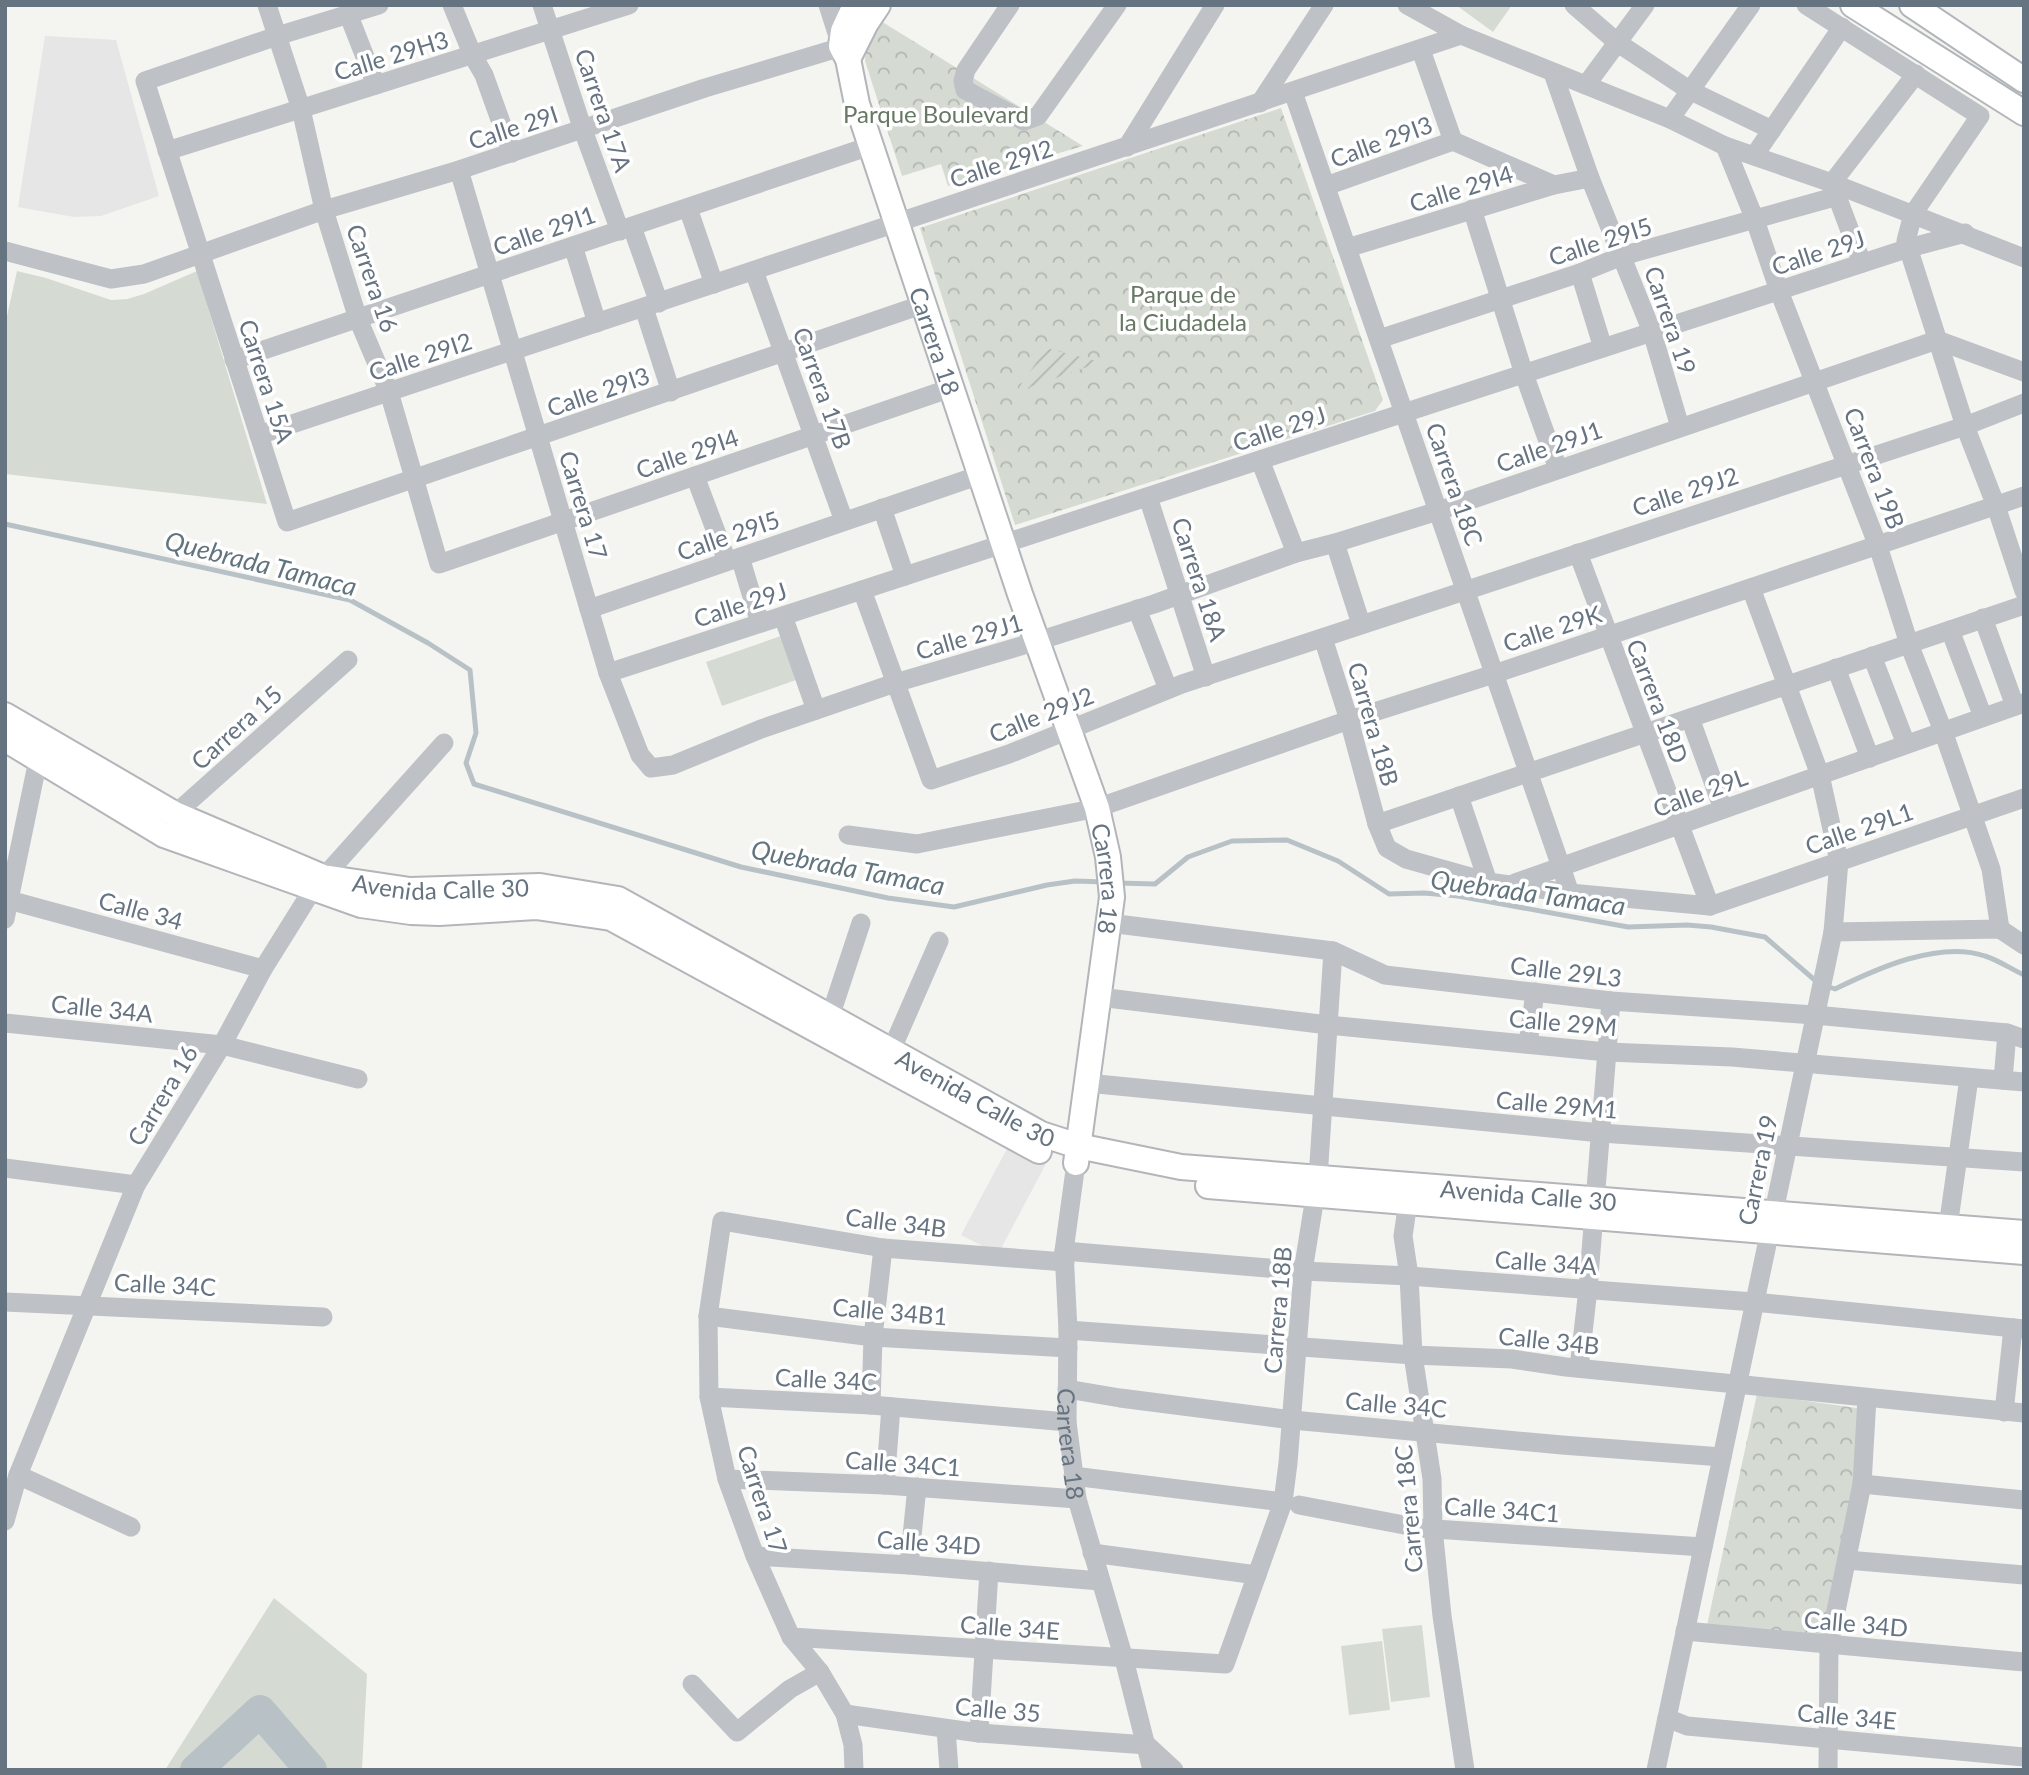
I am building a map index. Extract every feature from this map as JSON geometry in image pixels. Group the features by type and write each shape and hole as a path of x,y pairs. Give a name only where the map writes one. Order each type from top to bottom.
{"main road":[{"path":"848,49 843,30 855,5"},
{"path":"848,49 878,5"},
{"path":"1912,5 2024,80"},
{"path":"1847,16 2024,113"},
{"name":"Carrera 18","path":"848,49 857,104 870,146 1003,544 1097,808 1108,857 1112,897 1077,1155"},
{"name":"Avenida Calle 30","path":"5,715 170,825"},
{"name":"Avenida Calle 30","path":"5,739 38,760 170,825 318,883 361,905 439,913 536,907 611,918 1034,1150 1077,1155 1179,1184 1317,1186 1771,1221 1948,1227 2024,1233"},
{"name":"Avenida Calle 30","path":"318,883 410,890 540,886 618,899 1077,1155"},
{"name":"Avenida Calle 30","path":"1317,1186 1408,1202 1595,1208"},
{"name":"Avenida Calle 30","path":"1771,1221 2024,1252"}],"street":[{"name":"Carrera 16","path":"267,5 301,109 324,210 358,319 389,392 439,564"},
{"path":"276,36 379,5"},
{"path":"452,5 484,75 512,153"},
{"name":"Carrera 17A","path":"542,5 583,130 626,229 652,305 671,392"},
{"name":"Calle 29H3","path":"167,151 629,5"},
{"name":"Carrera 18","path":"828,5 848,49"},
{"path":"1010,5 966,70 963,80 965,90 1024,121 1038,116 1117,5"},
{"path":"1127,147 1215,5"},
{"path":"1260,103 1324,5"},
{"path":"1574,5 1618,43 1689,90 1772,130"},
{"path":"1586,85 1645,5"},
{"path":"1670,119 1751,5"},
{"path":"1806,5 1847,16 1916,74 1980,116 1913,214 1906,235 1965,426 1996,506 2024,591"},
{"path":"1413,7 1461,35 1670,119 1725,146 1835,189 1965,233 2024,258"},
{"path":"349,16 376,85"},
{"path":"1754,156 1847,16"},
{"path":"1461,35 1421,50 1453,141 1555,185"},
{"name":"Carrera 15A","path":"276,36 145,81 287,522"},
{"name":"Calle 29I","path":"200,255 324,210 512,153 705,88 848,49"},
{"name":"Calle 29I2","path":"259,435 1421,50"},
{"name":"Carrera 19","path":"1553,73 1590,178 1652,332 1680,427"},
{"path":"1835,189 1916,74"},
{"name":"Carrera 18C","path":"1293,92 1570,893"},
{"name":"Calle 29I3","path":"1326,186 1453,141"},
{"name":"Calle 29I1","path":"234,360 870,146"},
{"name":"Carrera 19B","path":"1725,146 1878,546 1909,644 1943,731 1990,869 2000,929"},
{"name":"Carrera 17","path":"458,170 608,673 640,755 651,768"},
{"name":"Calle 29I4","path":"1347,248 1555,185 1590,178"},
{"path":"1835,189 1863,263"},
{"name":"Calle 29I5","path":"1379,339 1580,273 1622,256 1755,220 1835,189"},
{"path":"688,208 714,284"},
{"path":"1472,209 1524,374 1558,469"},
{"name":"Calle 29J","path":"608,673 1909,248 1965,233"},
{"path":"573,246 597,323"},
{"path":"5,251 111,279 144,274 200,255"},
{"name":"Carrera 17B","path":"754,271 844,521"},
{"path":"1580,273 1603,348"},
{"name":"Calle 29I3","path":"287,522 924,304"},
{"path":"1937,340 2024,372"},
{"name":"Calle 29J1","path":"651,768 673,765 761,729 895,683 1038,641 1178,596 1296,553 1438,511 1937,340"},
{"name":"Calle 29I4","path":"439,564 951,388"},
{"name":"Calle 29J2","path":"895,683 931,780 1009,754 1168,689 1965,426 2024,403"},
{"path":"1260,460 1296,553"},
{"name":"Calle 29I5","path":"589,609 980,475"},
{"path":"695,476 734,559 760,623"},
{"name":"Calle 29K","path":"1097,808 1349,720 2024,496"},
{"name":"Carrera 18A","path":"1147,497 1206,677"},
{"path":"882,508 905,576"},
{"path":"1335,543 1361,624"},
{"name":"Carrera 18D","path":"1578,553 1710,906"},
{"name":"Carrera 19","path":"1656,1770 1833,932 1839,861 1820,775 1751,588"},
{"path":"862,590 895,683"},
{"path":"1377,824 2024,605"},
{"path":"1137,609 1168,689"},
{"path":"783,616 816,710"},
{"name":"Calle 29L","path":"1511,885 2020,704 1983,618"},
{"path":"1950,630 1983,717"},
{"name":"Carrera 18B","path":"1323,638 1349,720 1377,824 1387,848 1406,859 1489,882 1570,893 1710,906"},
{"path":"1872,656 1906,744"},
{"name":"Carrera 15","path":"170,825 348,660"},
{"path":"1836,668 1870,758"},
{"path":"1690,718 1723,809"},
{"name":"Carrera 16","path":"5,1521 18,1475 136,1185 222,1045 263,969 318,883 444,743"},
{"path":"6,906 38,760"},
{"path":"1459,796 1489,882"},
{"name":"Calle 29L1","path":"1710,906 2024,798"},
{"path":"848,835 918,844 1097,808"},
{"name":"Calle 34","path":"6,906 263,969"},
{"path":"830,1017 861,923"},
{"name":"Calle 29L3","path":"1109,923 1333,951 1385,975 1611,1001 1816,1007 2015,1036"},
{"path":"1833,932 2000,929 2024,945"},
{"path":"891,1051 939,942"},
{"name":"Carrera 18B","path":"1226,1664 1257,1575 1291,1503 1292,1420 1303,1271 1317,1186 1333,951"},
{"path":"1528,1044 1535,992"},
{"name":"Calle 29M","path":"1098,997 1328,1025 1607,1052 1732,1058 2024,1082"},
{"path":"1579,1368 1588,1289 1611,1001"},
{"name":"Calle 34A","path":"5,1023 222,1045 358,1079"},
{"path":"2003,1080 2015,1036"},
{"path":"1948,1227 1969,1077"},
{"name":"Calle 29M1","path":"1087,1083 1601,1133 2024,1162"},
{"name":"Carrera 18","path":"1077,1155 1064,1257 1068,1339 1067,1422 1073,1475 1077,1499 1124,1659 1152,1770"},
{"path":"5,1168 136,1185"},
{"name":"Carrera 18C","path":"1408,1202 1403,1236 1409,1276 1413,1355 1432,1479 1433,1528 1442,1616 1465,1770"},
{"name":"Carrera 17","path":"722,1221 708,1316 709,1397 727,1479 755,1556 792,1637 820,1672 845,1714 853,1745 854,1770"},
{"name":"Calle 34B","path":"722,1221 883,1248 1064,1257"},
{"path":"871,1405 873,1336 883,1248"},
{"name":"Calle 34A","path":"1064,1257 1588,1289 2019,1328"},
{"name":"Calle 34C","path":"5,1302 323,1317"},
{"name":"Calle 34B1","path":"708,1316 873,1336 1068,1339"},
{"path":"2014,1412 2019,1328"},
{"name":"Calle 34B","path":"1068,1339 1298,1347 1512,1359 2014,1412"},
{"name":"Calle 34C","path":"1067,1389 1292,1420 1562,1446 1722,1457"},
{"name":"Calle 34C","path":"709,1397 871,1405 1067,1422"},
{"path":"1828,1770 1829,1645 1862,1484 1867,1398"},
{"path":"885,1485 891,1408"},
{"path":"18,1475 131,1527"},
{"name":"Calle 34C1","path":"1073,1475 1291,1503 1433,1528 1703,1547"},
{"name":"Calle 34C1","path":"727,1479 885,1485 1077,1499"},
{"path":"1862,1484 2024,1500"},
{"path":"909,1565 917,1488"},
{"path":"1092,1553 1257,1575"},
{"name":"Calle 34D","path":"755,1556 909,1565 1100,1581"},
{"path":"1847,1559 2024,1576"},
{"path":"979,1733 989,1571"},
{"name":"Calle 34D","path":"1685,1631 2024,1662"},
{"name":"Calle 34E","path":"792,1637 1226,1664"},
{"path":"692,1684 737,1732 790,1689 820,1672"},
{"name":"Calle 35","path":"845,1714 979,1733 1147,1745"},
{"name":"Calle 34E","path":"1667,1718 1687,1726 2024,1757"},
{"path":"946,1729 949,1770"},
{"path":"1147,1745 1174,1770"}],"shaded area":[{"path":"45,36 116,40 159,196 101,216 74,217 18,207"},
{"path":"1010,1143 1047,1162 998,1254 961,1235"}],"green space":[{"path":"1456,5 1512,5 1493,32"},
{"name":"Parque Boulevard","path":"876,18 1083,146 948,186 941,164 902,176 865,61 866,36"},
{"name":"Parque de la Ciudadela","path":"1281,108 1383,400 1375,411 1015,525 920,228"},
{"path":"17,271 111,300 144,294 197,271 267,504 5,474 5,325"},
{"path":"1046,348 1101,362 1016,392"},
{"path":"781,636 796,680 722,706 706,662"},
{"path":"1757,1394 1864,1409 1832,1637 1706,1630"},
{"path":"274,1598 367,1674 362,1770 165,1770"},
{"path":"1422,1625 1430,1697 1391,1702 1382,1629"},
{"path":"1382,1641 1390,1710 1349,1715 1341,1646"}],"waterway":[{"name":"Quebrada Tamaca","path":"5,524 350,600 428,643 470,670 476,733 466,763 474,784 741,867 888,898 954,907 1047,885 1075,881 1105,882"},
{"name":"Quebrada Tamaca","path":"1118,883 1155,884 1188,857 1232,841 1287,840 1338,861 1389,894 1458,896 1628,927 1687,925 1765,937 1817,982"},
{"name":"Quebrada Tamaca","path":"1826,986 1835,989 1908,959 1948,952 1985,956 2024,975"},
{"path":"196,1770 260,1711 311,1770"}]}
